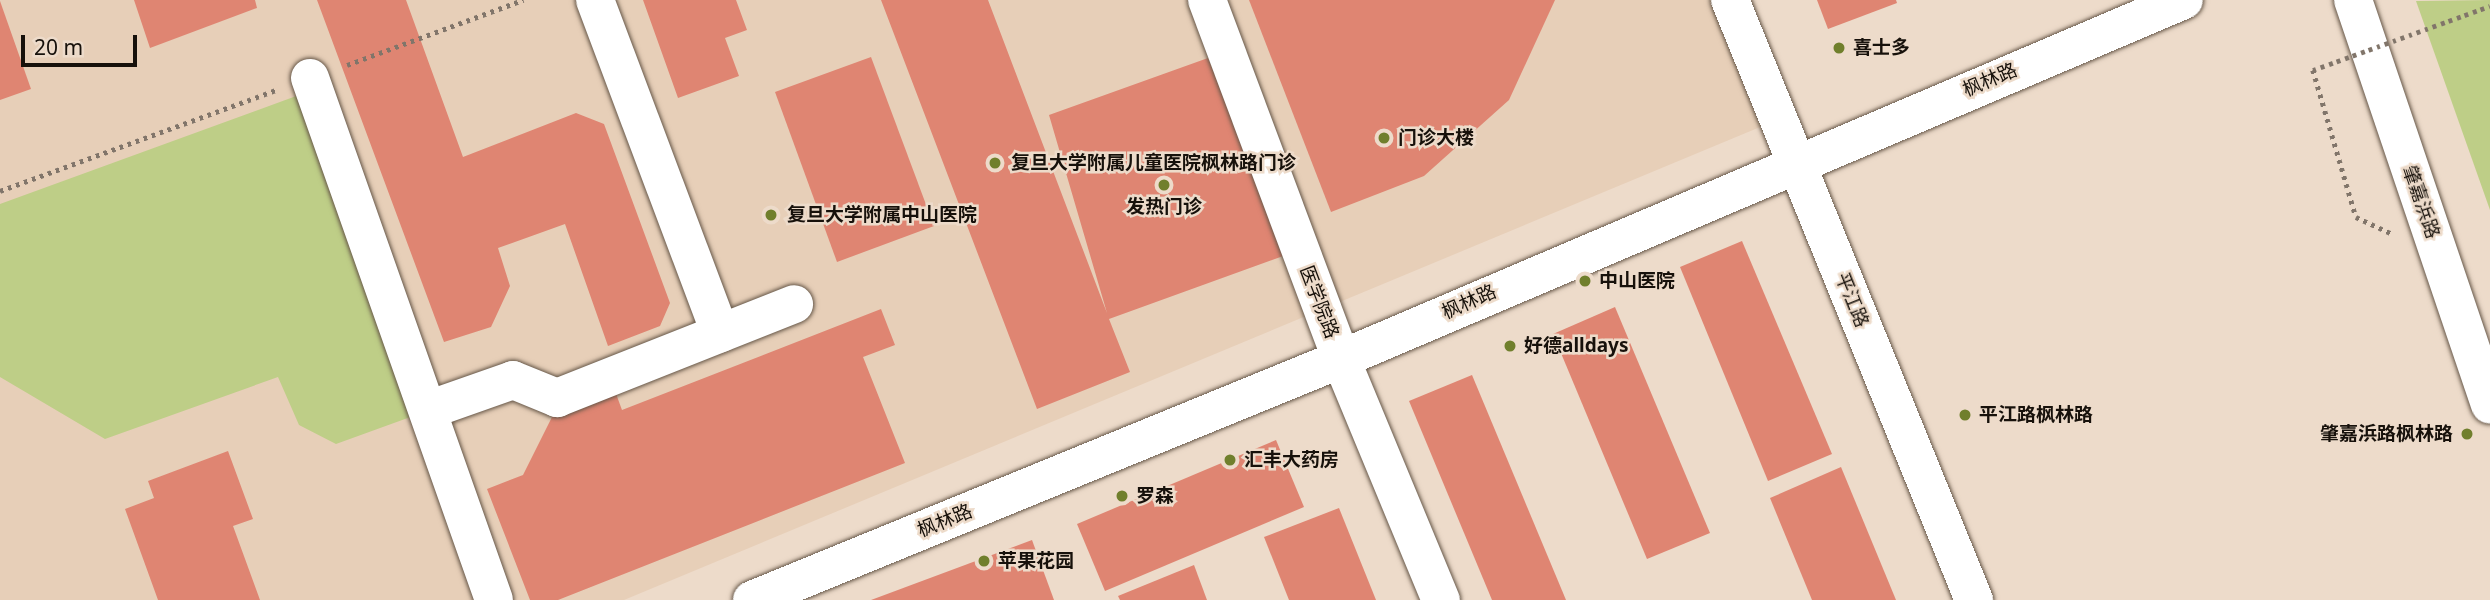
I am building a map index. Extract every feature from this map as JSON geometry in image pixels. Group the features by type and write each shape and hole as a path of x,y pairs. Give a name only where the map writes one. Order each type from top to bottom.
{"street":[{"path":"595,0 720,333"},
{"name":"医学院路","path":"1207,0 1341,359 1441,600"},
{"name":"平江路","path":"1730,0 1974,600"},
{"name":"枫林路","path":"752,600 1341,359 2183,0"},
{"name":"肇嘉浜路","path":"2353,0 2490,404"},
{"path":"310,78 494,600"},
{"path":"428,410 513,380 557,398 794,304"}],"path":[{"path":"0,191 523,0"},
{"path":"2356,217 2313,70 2490,6"}],"shaded area":[{"name":"复旦大学附属中山医院","path":"0,0 1715,0 1765,125 624,600 0,600"}],"green space":[{"path":"2490,0 2490,210 2416,1"},
{"path":"299,95 416,415 336,444 299,425 278,377 105,439 0,377 0,204"}],"building":[{"path":"134,0 255,0 257,8 150,48"},
{"path":"317,0 406,0 463,157 576,113 604,124 670,303 660,326 608,346 565,224 498,248 510,286 491,327 444,342"},
{"path":"643,0 736,0 747,30 725,38 739,76 678,98"},
{"path":"881,0 988,0 1107,313 1049,115 1208,58 1286,255 1109,319 1130,372 1037,409"},
{"name":"门诊大楼","path":"1249,0 1555,0 1509,100 1424,176 1331,212"},
{"path":"1817,0 1896,0 1897,3 1828,29"},
{"path":"0,1 31,89 0,100"},
{"path":"871,57 934,226 837,262 775,92"},
{"path":"1742,241 1832,454 1768,481 1680,267"},
{"path":"1615,307 1710,533 1647,559 1553,334"},
{"path":"881,309 895,345 863,357 905,463 558,600 530,600 487,489 523,475 554,413 615,391 622,410"},
{"path":"1472,375 1566,600 1492,600 1409,401"},
{"path":"1276,440 1304,507 1105,591 1077,524"},
{"path":"228,451 253,519 233,526 260,600 158,600 125,509 154,498 148,481"},
{"path":"1841,467 1896,600 1812,600 1770,498"},
{"path":"1339,508 1376,600 1289,600 1264,537"},
{"path":"1032,540 1054,600 871,600"},
{"path":"1194,565 1207,600 1120,600 1118,596"}],"place":[{"name":"喜士多","path":"1839,48"},
{"name":"门诊大楼","path":"1384,138"},
{"name":"复旦大学附属儿童医院枫林路门诊","path":"995,163"},
{"name":"发热门诊","path":"1164,185"},
{"name":"复旦大学附属中山医院","path":"771,215"},
{"name":"中山医院","path":"1585,281"},
{"name":"好德alldays","path":"1510,346"},
{"name":"平江路枫林路","path":"1965,415"},
{"name":"肇嘉浜路枫林路","path":"2467,434"},
{"name":"汇丰大药房","path":"1230,460"},
{"name":"罗森","path":"1122,496"},
{"name":"苹果花园","path":"984,561"}]}
